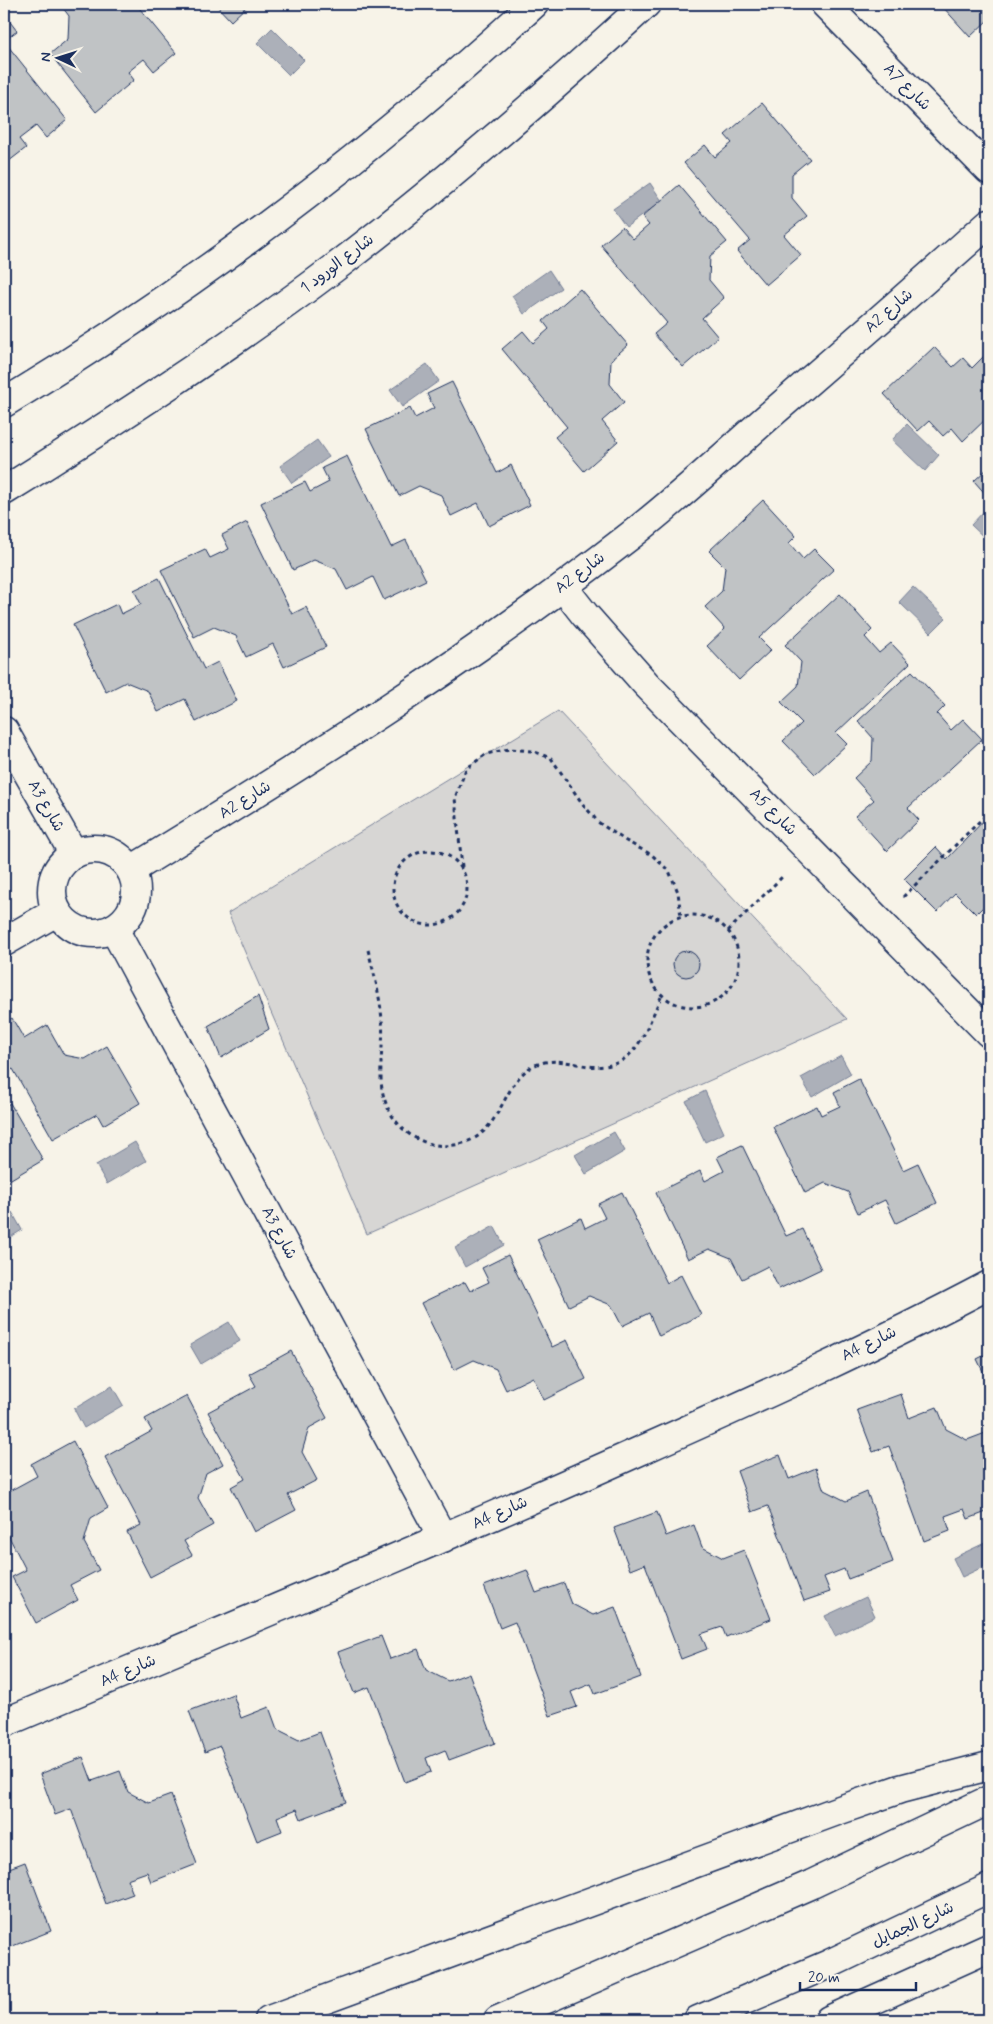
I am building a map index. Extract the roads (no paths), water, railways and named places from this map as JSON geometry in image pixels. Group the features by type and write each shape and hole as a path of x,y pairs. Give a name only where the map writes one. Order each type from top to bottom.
{"street":[{"path":"4,403 134,322 290,210 494,41 534,4"},
{"name":"شارع الورود 1","path":"4,491 124,416 226,346 334,268 465,163 646,4"},
{"name":"A7 شارع","path":"825,4 989,170"},
{"name":"A2 شارع","path":"131,870 324,751 405,698 563,587 628,538 684,492 989,223"},
{"name":"A5 شارع","path":"563,587 590,621 646,684 989,1032"},
{"name":"A3 شارع","path":"4,731 74,854"},
{"path":"90,848 106,850 121,858 131,870 136,887 135,904 127,919 114,929 98,934 81,932 67,924 56,912 51,896 53,879 61,864 74,854 90,848"},
{"path":"4,942 56,912"},
{"name":"A3 شارع","path":"114,929 444,1538"},
{"name":"A4 شارع","path":"4,1723 444,1538 790,1383 989,1285"},
{"path":"269,2020 837,1811 900,1790 989,1766"},
{"path":"498,2020 803,1888 989,1800"},
{"name":"شارع الجمايل","path":"698,2020 829,1964 989,1888"},
{"path":"830,2020 989,1948"}]}
